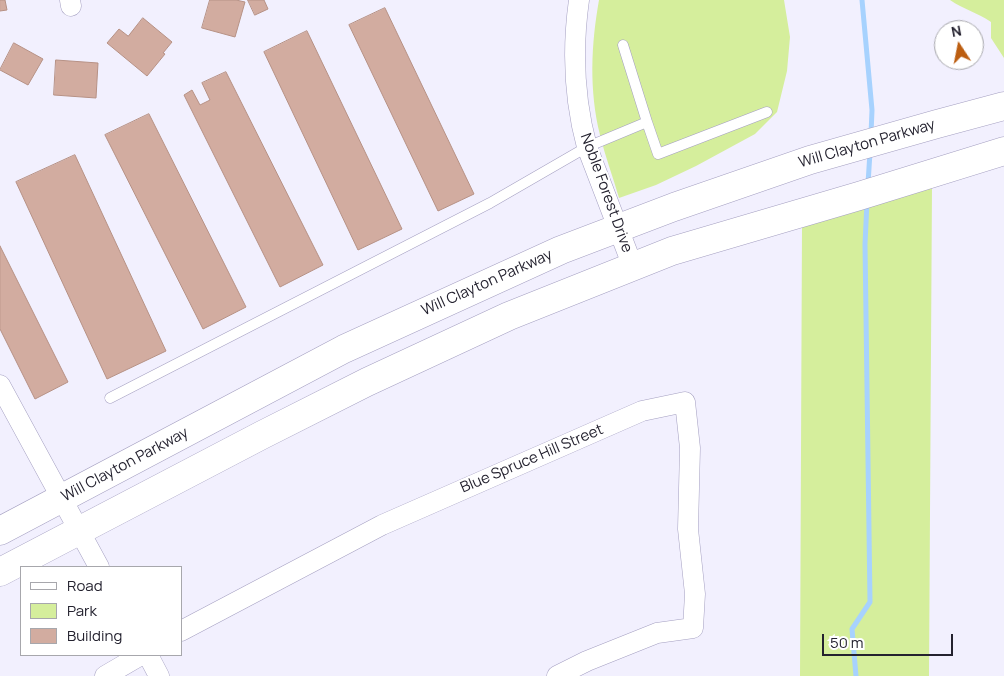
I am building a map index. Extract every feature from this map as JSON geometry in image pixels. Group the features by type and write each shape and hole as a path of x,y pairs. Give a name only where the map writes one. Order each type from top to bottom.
{"main road":[{"name":"Will Clayton Parkway","path":"0,531 314,364 561,250 674,207 840,152 1004,106"},
{"path":"0,572 334,399 509,316 672,251 840,202 1004,151"},
{"path":"314,364 334,399"}],"street":[{"name":"Noble Forest Drive","path":"579,0 575,58 576,91 582,128 617,229 633,267"},
{"path":"0,385 98,566"},
{"name":"Blue Spruce Hill Street","path":"182,630 382,525 642,412 685,402 690,448 688,529 695,594 693,628 657,633 587,661 557,676"},
{"path":"105,676 139,656"},
{"path":"149,656 159,676"}],"lane":[{"path":"623,44 658,154 767,112"},
{"path":"110,398 490,203 587,147 647,122"}],"green space":[{"path":"599,0 784,0 790,37 787,71 777,112 755,134 656,185 619,198 602,143 594,101 592,68"},
{"path":"950,0 1004,0 1004,58 991,38 991,22"},
{"path":"932,186 929,676 800,676 802,226"}],"building":[{"path":"0,0 5,0 7,10 0,11"},
{"path":"210,0 245,2 235,37 202,28"},
{"path":"248,0 264,0 268,9 255,15"},
{"path":"385,8 474,194 438,211 349,25"},
{"path":"143,18 172,42 147,76 107,43 119,29 128,36"},
{"path":"307,31 402,229 358,250 264,52"},
{"path":"14,43 43,59 28,85 0,70"},
{"path":"56,60 98,63 96,98 54,95"},
{"path":"226,72 323,265 280,287 184,95 192,90 200,105 210,100 202,83"},
{"path":"149,114 246,307 203,329 105,135"},
{"path":"75,155 166,351 107,379 16,182"},
{"path":"0,246 68,382 35,399 0,329"}],"waterway":[{"path":"862,0 872,110 871,134"},
{"path":"868,184 870,152"},
{"path":"856,676 852,629 870,602 865,244 867,202"}]}
